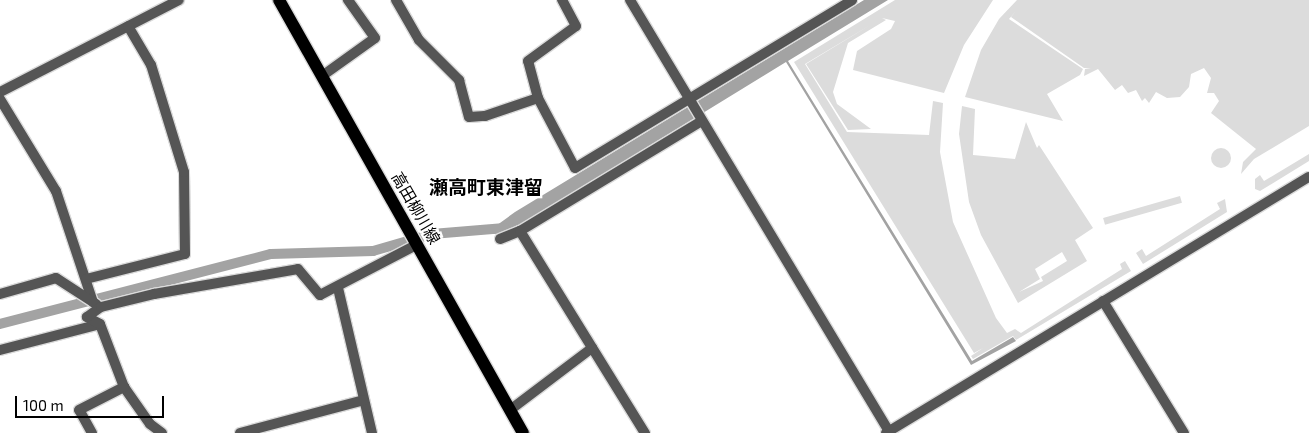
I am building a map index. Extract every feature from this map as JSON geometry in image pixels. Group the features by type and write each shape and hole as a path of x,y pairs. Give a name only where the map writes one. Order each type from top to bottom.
{"main road":[{"name":"高田柳川線","path":"279,0 523,433"}],"street":[{"path":"0,92 179,0"},
{"path":"322,76 375,38 348,0"},
{"path":"396,0 419,40 459,80 468,117 485,116 538,98"},
{"path":"562,0 576,26 528,61 538,98 575,168 852,0"},
{"path":"630,0 687,100 888,432 1309,177"},
{"path":"86,278 185,254 184,172 151,65 128,26"},
{"path":"0,99 56,191 97,304"},
{"path":"500,239 520,231 700,121"},
{"path":"520,231 645,433"},
{"path":"0,294 56,278 97,304 298,269 320,295 338,288 418,244"},
{"path":"338,288 372,433"},
{"path":"1103,302 1184,433"},
{"path":"97,304 87,318 100,324 124,387 150,424 162,433"},
{"path":"0,350 100,324"},
{"path":"510,410 592,348"},
{"path":"92,433 79,410 124,387"},
{"path":"240,433 364,400"}],"shaded area":[{"path":"864,0 888,0 788,61 972,361 1013,337 1016,341 971,365 786,62 509,232 493,234 493,228 515,212"},
{"path":"895,0 993,0 964,45 944,93 853,70 857,51 891,29 895,21 882,18 886,20 848,43 833,92 837,104 871,129 848,130 806,64 872,24 805,64 847,132 929,135 933,101 943,103 940,152 953,222 996,318 1007,333 1015,329 1021,333 1122,269 1120,264 1125,261 1131,271 1016,340 1013,336 973,359 971,356 983,348 974,353 794,62"},
{"path":"1017,0 1309,0 1309,126 1254,159 1241,174 1243,162 1256,149 1211,113 1219,101 1214,93 1207,93 1211,78 1204,68 1191,74 1189,87 1180,97 1167,98 1156,92 1149,103 1145,98 1142,101 1136,90 1128,93 1122,85 1115,90 1098,69 1084,76 1085,69 1091,68 1084,68 1011,17 1016,11 1009,19 1083,69 1080,75 1047,94 1063,121 965,97 981,50 999,19"},
{"path":"962,106 975,109 973,155 1015,159 1026,122 1037,148 1039,145 1093,228 1075,240 1087,261 1018,303 981,235 969,202 959,134","holes":["1062,252 1067,261 1041,277 1043,281 1019,292 1040,279 1035,269"]},
{"path":"1221,148 1228,151 1231,158 1228,165 1221,168 1214,165 1211,158 1214,151"},
{"path":"1309,154 1309,161 1260,191 1255,189 1255,179 1260,175 1264,181"},
{"path":"1180,196 1182,203 1105,225 1103,218"},
{"path":"1225,199 1227,212 1143,264 1136,253 1142,249 1146,256 1220,209 1217,203"}],"waterway":[{"path":"0,324 271,254 373,251 432,234 505,228"}],"district":[{"name":"瀬高町東津留","path":"486,187"}]}
